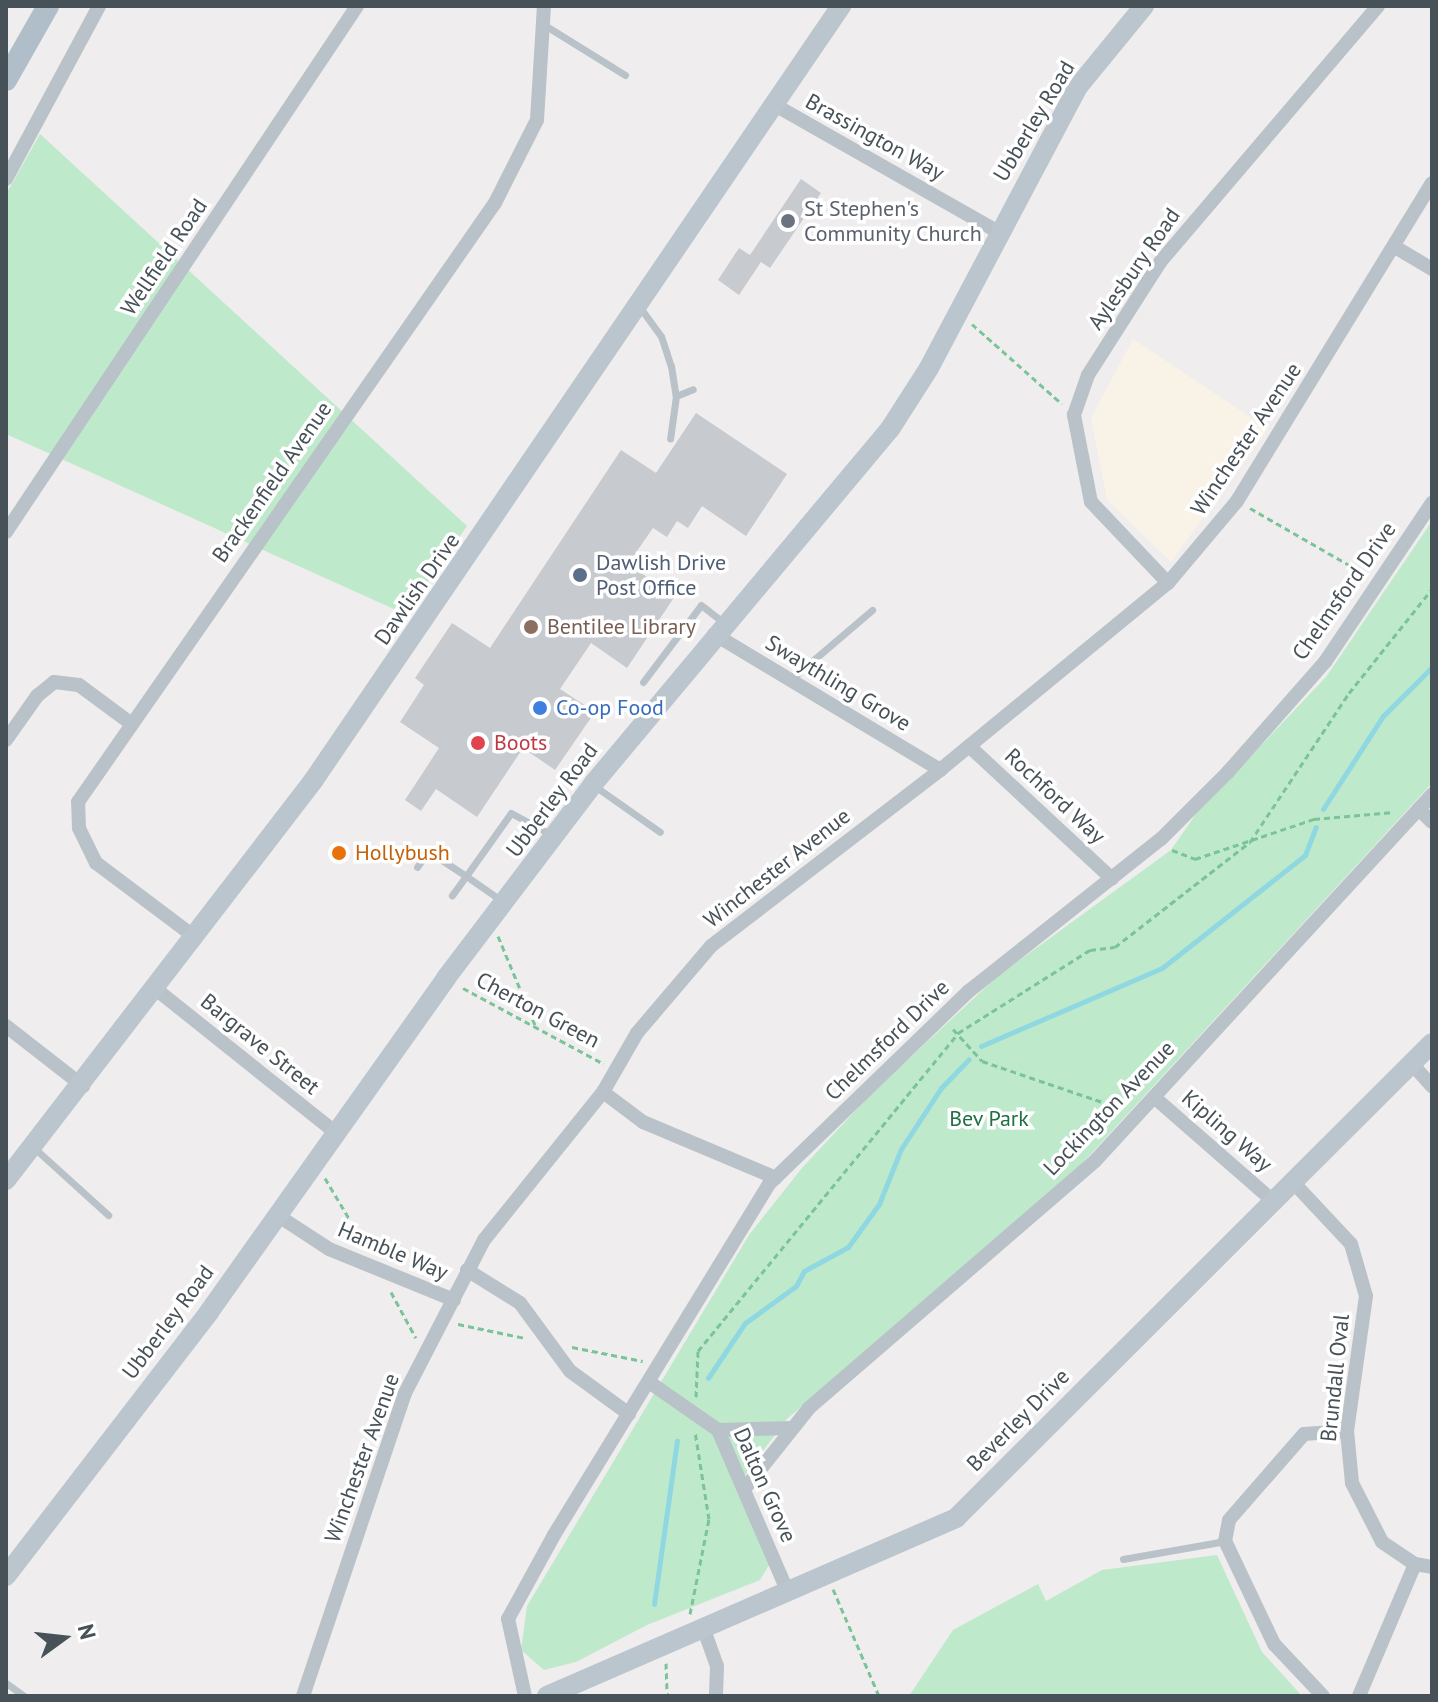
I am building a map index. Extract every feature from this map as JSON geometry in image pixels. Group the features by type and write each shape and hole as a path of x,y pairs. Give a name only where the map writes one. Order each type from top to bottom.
{"main road":[{"path":"6,80 48,6"}],"street":[{"path":"6,179 99,6"},
{"name":"Wellfield Road","path":"6,532 357,6"},
{"name":"Brackenfield Avenue","path":"196,938 96,863 79,828 78,802 129,722 495,203 537,120 546,26 544,6"},
{"name":"Dawlish Drive","path":"6,1180 157,990 322,769 841,6"},
{"name":"Ubberley Road","path":"6,1576 277,1215 446,978 593,784 719,628 810,530 882,441 929,368 997,231 1077,88 1144,6"},
{"name":"Aylesbury Road","path":"1074,415 1088,375 1161,261 1378,6"},
{"name":"Brassington Way","path":"773,104 997,231"},
{"name":"Winchester Avenue","path":"303,1696 405,1393 484,1240 603,1092 637,1033 711,946 940,770 1168,583 1237,501 1432,183"},
{"path":"1395,247 1432,269"},
{"path":"1074,415 1091,502 1168,583"},
{"name":"Chelmsford Drive","path":"525,1696 508,1619 629,1414 776,1178 941,1018 1161,839 1325,662 1432,503"},
{"name":"Swaythling Grove","path":"719,628 790,680 940,770"},
{"path":"6,740 54,682 79,685 129,722"},
{"name":"Rochford Way","path":"969,746 1112,879"},
{"name":"Lockington Avenue","path":"746,1487 809,1408 1095,1161 1432,794"},
{"path":"1413,814 1432,822"},
{"name":"Bargrave Street","path":"157,990 335,1132"},
{"path":"6,1026 83,1086"},
{"name":"Beverley Drive","path":"547,1696 956,1518 1271,1199 1432,1043"},
{"path":"1412,1064 1432,1086"},
{"path":"603,1092 643,1122 776,1178"},
{"name":"Kipling Way","path":"1154,1097 1271,1199"},
{"name":"Brundall Oval","path":"1292,1181 1351,1244 1359,1263 1366,1296 1364,1328 1347,1431 1352,1483 1382,1542 1415,1564 1432,1567"},
{"name":"Hamble Way","path":"277,1215 329,1249 454,1300"},
{"path":"467,1270 520,1303 570,1371 629,1414"},
{"name":"Dalton Grove","path":"649,1382 718,1430 746,1487 787,1590"},
{"path":"718,1430 793,1428"},
{"path":"1323,1696 1274,1644 1225,1541 1229,1520 1304,1434 1347,1431"},
{"path":"1359,1696 1415,1564"},
{"path":"695,1631 717,1666 716,1696"}],"lane":[{"path":"546,26 625,75"},
{"path":"637,305 666,351 676,396 670,439"},
{"path":"661,366 666,351"},
{"path":"676,396 693,389"},
{"path":"643,682 701,605 719,628"},
{"path":"790,680 872,610"},
{"path":"593,784 660,832"},
{"path":"452,895 511,813 554,836"},
{"path":"417,867 428,851 505,902"},
{"path":"32,1146 108,1215"},
{"path":"1123,1559 1225,1541"},
{"path":"6,1683 24,1696"}],"path":[{"path":"957,310 1074,415"},
{"path":"1237,501 1378,582"},
{"path":"695,1631 709,1519 695,1439 698,1351 958,1033 1090,950 1115,947 1250,842 1349,693 1432,589"},
{"path":"1161,839 1195,859 1314,819 1387,809 1413,814"},
{"path":"492,920 535,1025"},
{"name":"Cherton Green","path":"446,978 614,1071"},
{"path":"941,1018 982,1061 1138,1114"},
{"path":"825,1573 879,1696"},
{"path":"665,1643 667,1696"}],"shaded area":[{"path":"1133,339 1268,429 1171,562 1107,500 1091,418"}],"green space":[{"path":"40,134 467,526 405,614 6,434 6,194"},
{"name":"Bev Park","path":"1432,521 1432,783 1066,1181 787,1419 736,1487 769,1565 760,1580 647,1625 576,1662 544,1670 521,1650 527,1606 749,1235 802,1168 871,1094 999,975 1171,850 1196,814 1326,677"},
{"path":"1217,1555 1262,1652 1302,1696 909,1696 953,1630 1038,1584 1046,1601 1102,1570"}],"building":[{"name":"St Stephen's Community Church","path":"801,179 821,193 770,268 761,262 739,295 718,280 739,248 750,255"},
{"path":"696,413 787,474 746,536 702,506 688,528 677,521 667,537 653,528 628,564 675,596 627,668 591,643 560,689 595,712 555,770 523,748 477,817 436,789 421,811 405,800 439,748 400,722 424,685 415,678 452,623 490,648 621,450 656,473"}],"waterway":[{"path":"1323,809 1383,716 1432,667"},
{"path":"981,1046 1162,968 1305,855 1316,827"},
{"path":"708,1378 745,1323 796,1286 804,1271 848,1247 879,1204 901,1149 941,1088 969,1059"},
{"path":"654,1604 677,1441"}],"place":[{"name":"St Stephen's Community Church","path":"788,221"},
{"name":"Dawlish Drive Post Office","path":"580,575"},
{"name":"Bentilee Library","path":"531,627"},
{"name":"Co-op Food","path":"540,708"},
{"name":"Boots","path":"478,743"},
{"name":"Hollybush","path":"339,853"}]}
